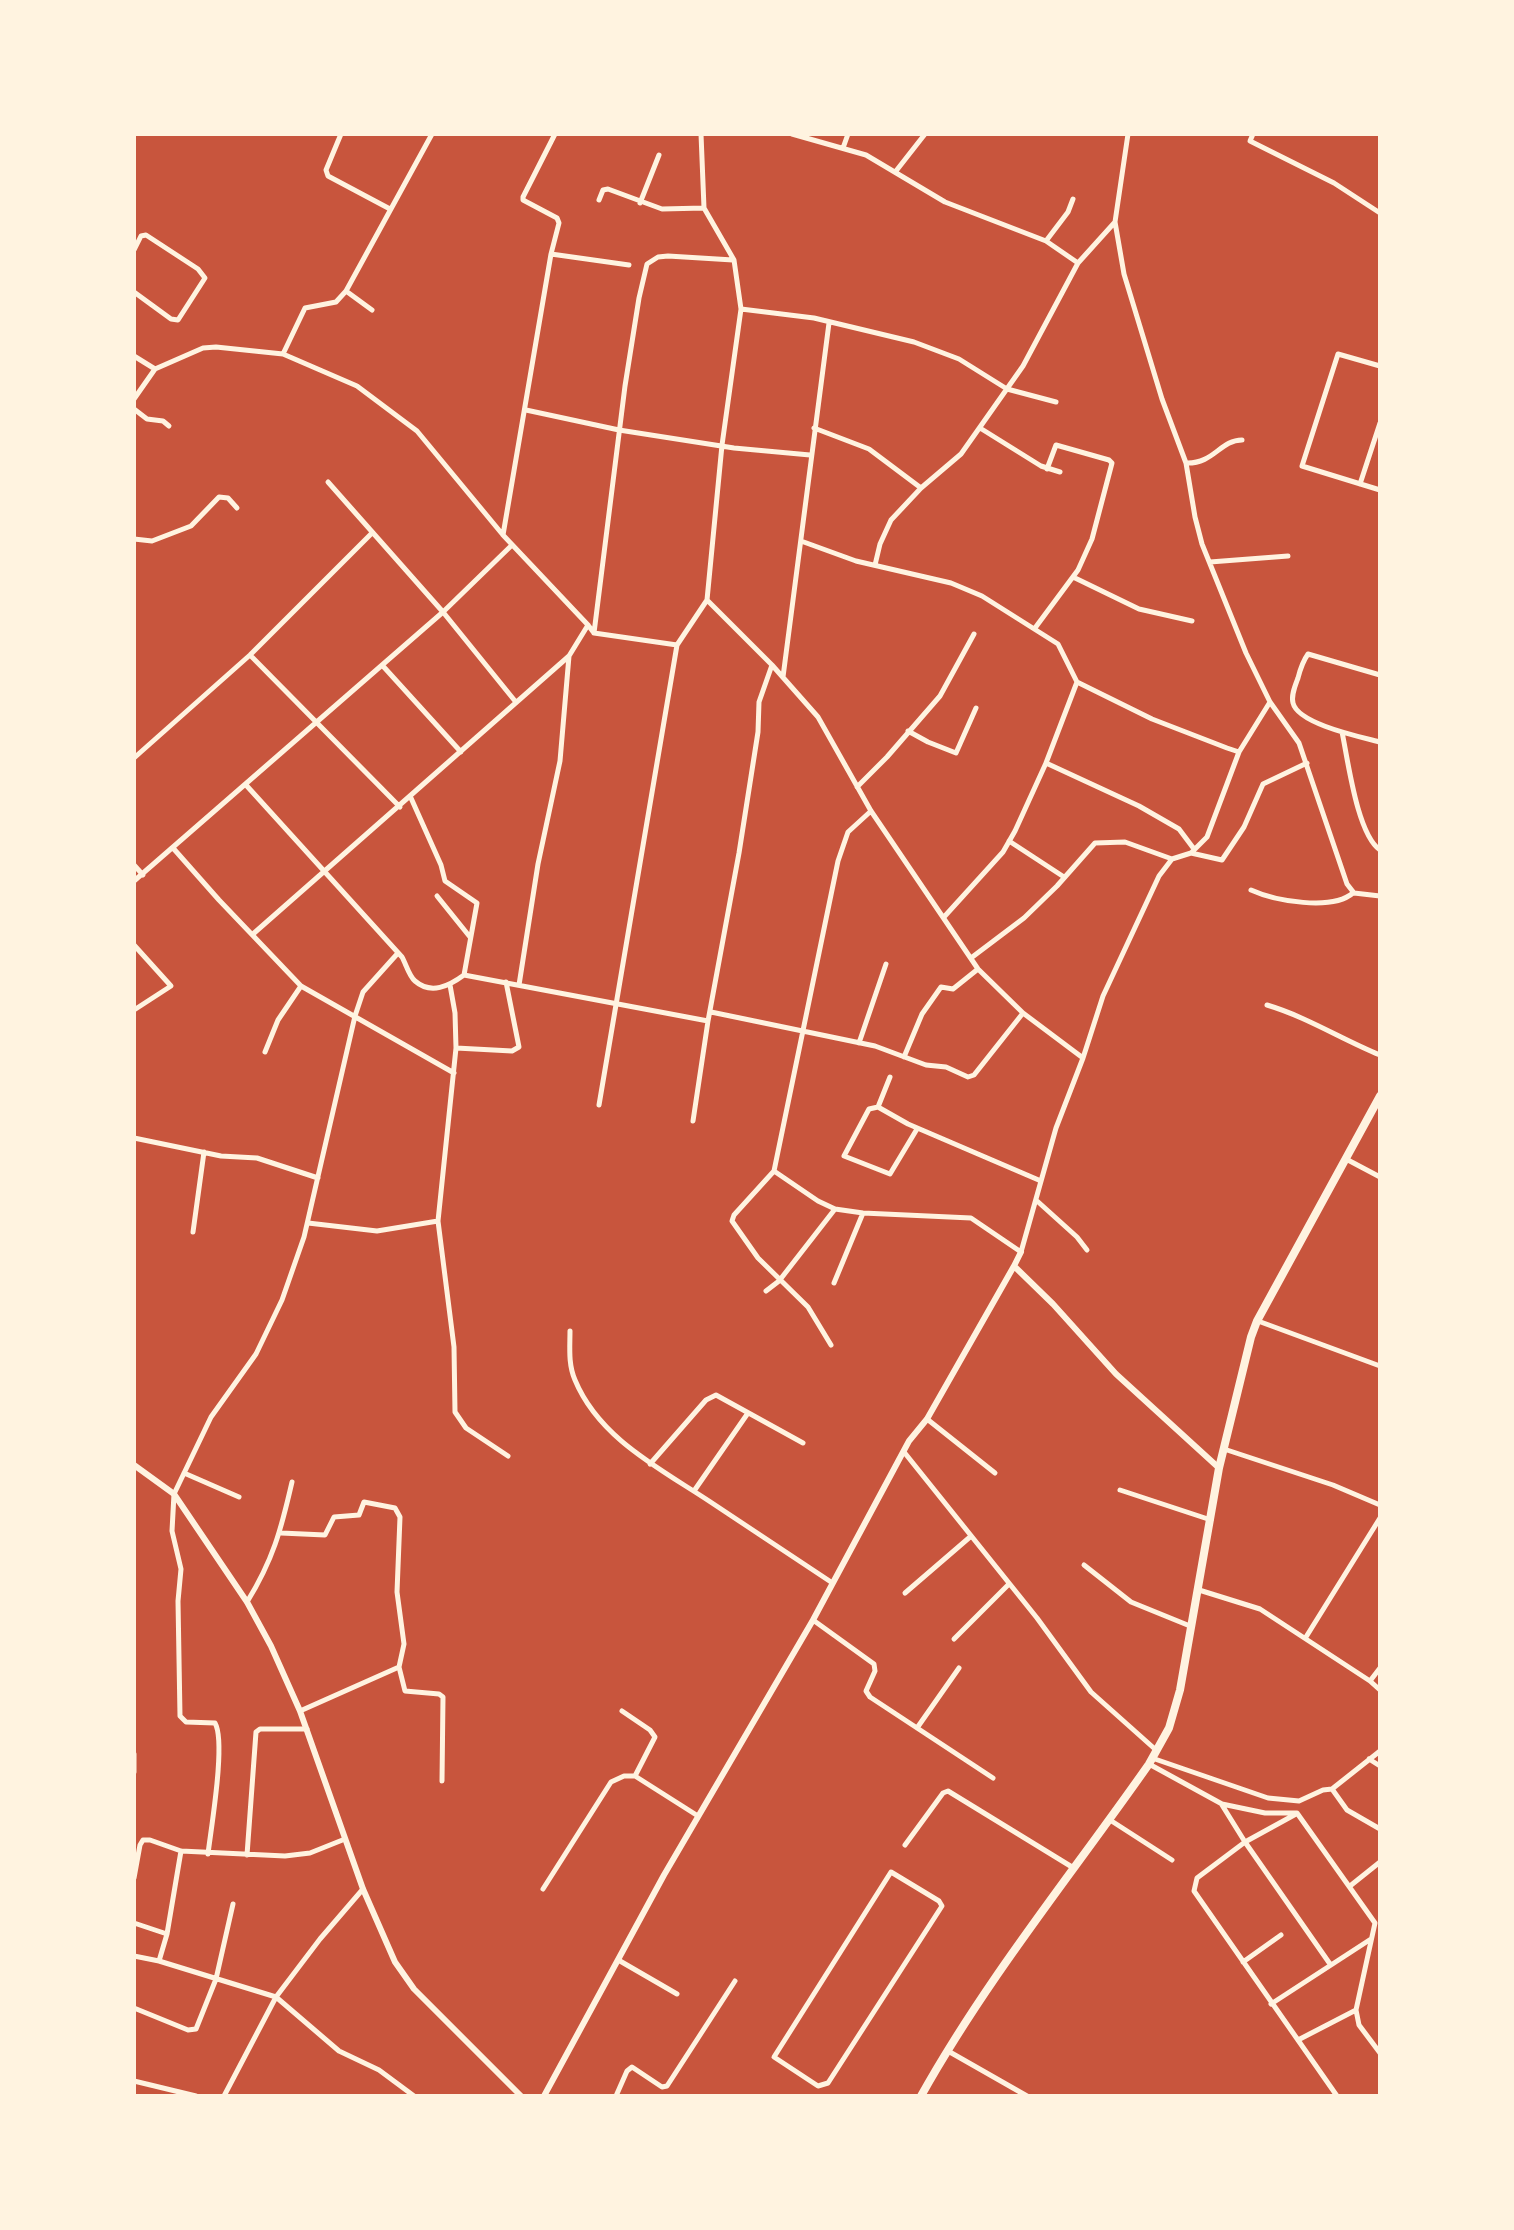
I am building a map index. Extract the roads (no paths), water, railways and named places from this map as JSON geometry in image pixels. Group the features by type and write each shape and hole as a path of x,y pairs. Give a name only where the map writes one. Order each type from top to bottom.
{"main road":[{"path":"921,2096 991,1983 1072,1867 1110,1820 1169,1728 1193,1627 1219,1468 1243,1361 1257,1321 1380,1096"}],"street":[{"path":"341,134 326,170 328,176 390,209"},
{"path":"283,354 305,308 336,302 346,291 432,134"},
{"path":"503,535 559,221 523,200 523,197 555,134"},
{"path":"599,1105 677,645 707,600 722,445 741,309 734,260 704,208 701,134"},
{"path":"792,134 866,155 945,202 1046,241 1078,263"},
{"path":"843,148 848,134"},
{"path":"896,171 925,134"},
{"path":"1128,134 1115,222 1131,298 1162,399 1186,463 1195,517 1246,653 1270,702 1299,743 1347,884 1354,893"},
{"path":"1252,137 1380,213"},
{"path":"640,203 659,155"},
{"path":"599,200 603,190 608,189 662,209 704,208"},
{"path":"1046,241 1068,212 1073,199"},
{"path":"875,565 885,530 921,488 961,454 1023,366 1078,263 1115,222"},
{"path":"134,250 141,236 146,235 198,269 205,278 178,320 171,319 134,292"},
{"path":"551,254 629,265"},
{"path":"594,633 619,430 647,264 658,257 668,256 734,260"},
{"path":"346,291 372,310"},
{"path":"741,309 799,315 900,338 979,370 1007,389 1056,402"},
{"path":"783,677 829,323"},
{"path":"134,399 155,369 203,348 283,354 357,386 417,431 503,535 594,633 677,645"},
{"path":"1380,366 1338,354 1302,466 1380,490"},
{"path":"134,356 155,369"},
{"path":"134,409 147,419 163,421 169,426"},
{"path":"526,410 619,430 778,454 810,455"},
{"path":"1360,484 1380,423"},
{"path":"814,428 869,449 921,488"},
{"path":"980,428 1047,469 1060,472"},
{"path":"1186,463 1205,461 1228,442 1242,440"},
{"path":"1035,628 1073,577 1092,539 1112,463 1056,445 1047,469"},
{"path":"328,482 443,612 515,701"},
{"path":"134,539 152,541 191,526 219,497 228,498 237,508"},
{"path":"134,758 250,655 372,533"},
{"path":"801,541 875,565 951,583 982,596 1035,628 1062,649 1077,682 1152,719 1239,752"},
{"path":"134,881 443,612 512,545"},
{"path":"1210,562 1288,556"},
{"path":"1073,577 1139,609 1192,621"},
{"path":"707,600 772,665 818,717 871,811 978,969 1023,1013 1083,1058"},
{"path":"253,934 569,656 588,625"},
{"path":"857,787 940,696 974,634"},
{"path":"1380,675 1315,654 1305,657 1293,693 1294,705 1306,717 1342,732 1380,742"},
{"path":"250,655 400,807"},
{"path":"519,985 538,864 560,761 569,656"},
{"path":"382,665 461,752"},
{"path":"693,1121 758,732 759,702 772,665"},
{"path":"944,917 983,876 1009,841 1046,763 1077,682"},
{"path":"544,2096 698,1816 813,1620 909,1441 927,1419 1014,1266 1021,1252 1056,1128 1103,996 1159,876 1172,859 1193,851 1210,831 1239,752 1270,702"},
{"path":"908,731 956,753 976,708"},
{"path":"1342,732 1358,807 1368,837 1380,850"},
{"path":"1046,763 1139,806 1179,829 1193,851 1222,860 1244,827 1263,784 1307,763"},
{"path":"246,785 398,953 414,981 434,989 450,985 464,975 708,1021"},
{"path":"411,797 445,881 477,903 464,975"},
{"path":"831,1345 808,1307 758,1258 732,1221 774,1171 841,850 848,832 871,811"},
{"path":"1009,841 1064,877"},
{"path":"971,958 1024,918 1088,848 1098,842 1125,842 1172,859"},
{"path":"173,848 301,986 454,1073"},
{"path":"134,865 143,875"},
{"path":"1251,890 1272,899 1336,903 1354,893 1380,896"},
{"path":"437,896 471,937"},
{"path":"134,945 171,986 134,1010"},
{"path":"208,1854 218,1767 218,1730 215,1723 186,1722 180,1716 178,1601 181,1569 172,1531 174,1494 211,1417 256,1354 282,1300 308,1223 363,992 398,953"},
{"path":"859,1043 886,964"},
{"path":"904,1057 922,1014 941,987 953,989 978,969"},
{"path":"456,1048 509,1052 519,1047 505,981"},
{"path":"450,985 456,1048 438,1221 454,1347 455,1412 466,1428 508,1456"},
{"path":"265,1052 278,1020 301,986"},
{"path":"1267,1005 1303,1017 1380,1055"},
{"path":"711,1012 859,1043 926,1065 946,1067 970,1077 1023,1013"},
{"path":"878,1107 890,1077"},
{"path":"917,1129 890,1174 844,1156 869,1109 878,1107 917,1129 1041,1181"},
{"path":"134,1138 204,1152 257,1158 318,1178"},
{"path":"193,1232 204,1152"},
{"path":"1346,1159 1380,1177"},
{"path":"774,1171 835,1209 863,1213 964,1216 1021,1252"},
{"path":"1036,1200 1087,1250"},
{"path":"766,1291 779,1281 835,1209"},
{"path":"834,1283 863,1213"},
{"path":"308,1223 377,1231 438,1221"},
{"path":"1014,1266 1116,1374 1219,1468"},
{"path":"1257,1321 1380,1366"},
{"path":"570,1331 573,1377 583,1396 609,1429 650,1464 831,1582"},
{"path":"650,1464 711,1396 725,1398 803,1443"},
{"path":"694,1491 748,1413"},
{"path":"927,1419 995,1473"},
{"path":"1224,1449 1333,1485 1380,1505"},
{"path":"904,1452 1091,1692 1153,1757 1222,1804 1265,1813 1297,1813"},
{"path":"134,1465 174,1494 247,1602 287,1678 363,1889 390,1953 404,1976 521,2096"},
{"path":"184,1473 239,1497"},
{"path":"247,1602 263,1576 281,1533 292,1482"},
{"path":"1120,1490 1212,1520"},
{"path":"281,1533 325,1535 334,1517 358,1516 364,1502 395,1508 400,1517 397,1592 404,1644 399,1667 402,1686 405,1691 443,1697 442,1781"},
{"path":"1306,1637 1380,1518"},
{"path":"905,1593 970,1537"},
{"path":"1084,1565 1131,1602 1193,1627"},
{"path":"954,1639 1009,1584"},
{"path":"1199,1590 1260,1609 1306,1637 1380,1690"},
{"path":"813,1620 871,1661 875,1671 866,1688 868,1695 993,1778"},
{"path":"300,1711 399,1667"},
{"path":"917,1728 959,1668"},
{"path":"1370,1681 1380,1668"},
{"path":"622,1711 650,1730 655,1737 635,1776"},
{"path":"247,1855 256,1732 260,1729 307,1729"},
{"path":"1153,1757 1268,1798 1299,1801 1332,1789 1380,1751"},
{"path":"134,1754 134,1772"},
{"path":"1369,1759 1380,1766"},
{"path":"543,1889 611,1782 619,1777 635,1776 698,1816"},
{"path":"1332,1789 1347,1810 1380,1829"},
{"path":"905,1845 948,1791 1072,1867"},
{"path":"1222,1804 1330,1964"},
{"path":"1297,1813 1245,1842 1197,1878 1194,1891 1337,2096"},
{"path":"1297,1813 1375,1923 1356,2010 1359,2025 1380,2053"},
{"path":"1110,1820 1172,1860"},
{"path":"134,1878 143,1840 181,1851 285,1856 310,1853 345,1839"},
{"path":"159,1961 167,1934 181,1851"},
{"path":"1350,1886 1380,1862"},
{"path":"891,1872 942,1903 828,2083 820,2087 774,2057 835,1961 891,1872"},
{"path":"224,2096 276,1997 363,1889"},
{"path":"134,2008 194,2030 216,1979 233,1904"},
{"path":"134,1923 167,1934"},
{"path":"1243,1962 1281,1935"},
{"path":"1271,2004 1372,1939"},
{"path":"134,1956 276,1997 339,2051 379,2070 414,2096"},
{"path":"620,1961 677,1994"},
{"path":"616,2096 627,2071 632,2067 662,2087 667,2086 735,1981"},
{"path":"1298,2040 1356,2010"},
{"path":"947,2050 1027,2096"},
{"path":"134,2081 196,2096"}]}
